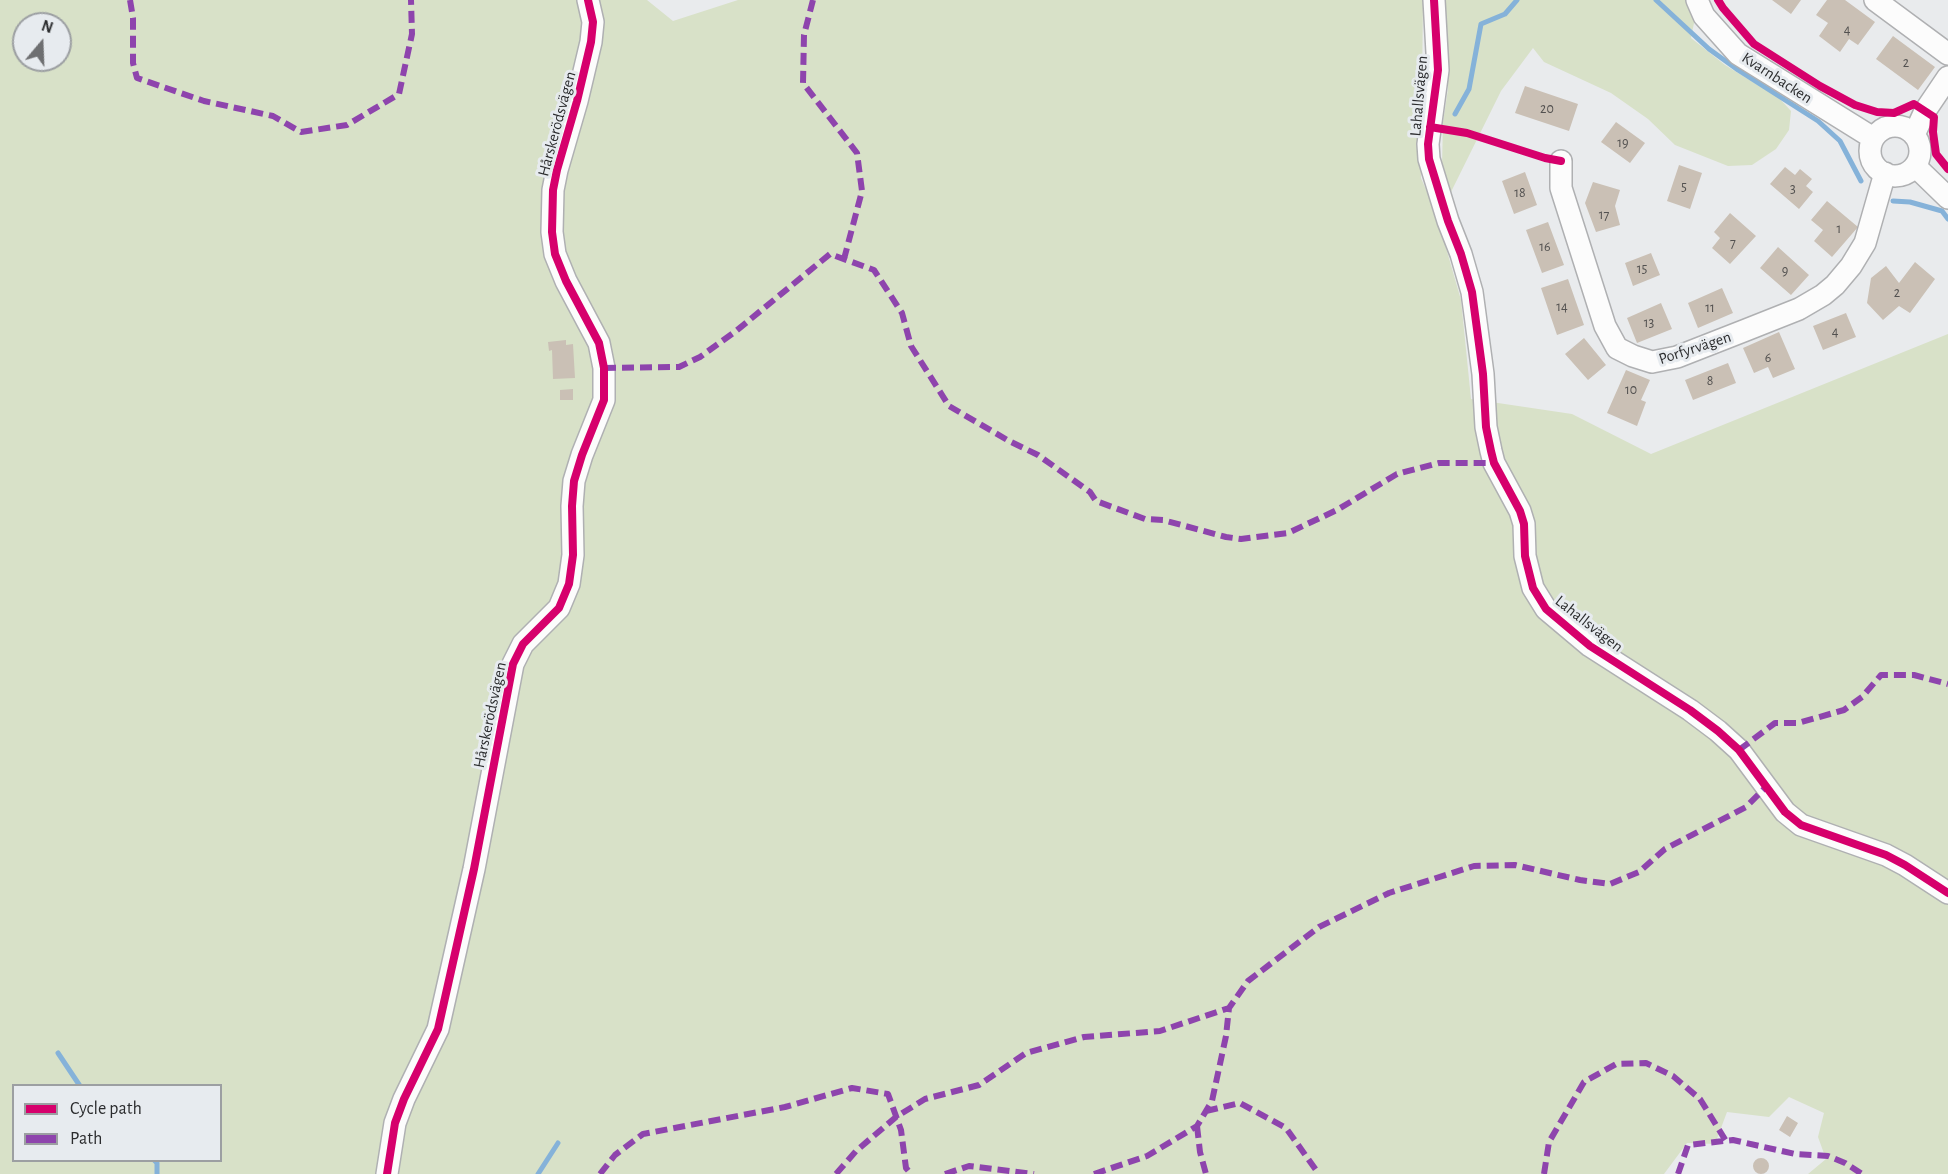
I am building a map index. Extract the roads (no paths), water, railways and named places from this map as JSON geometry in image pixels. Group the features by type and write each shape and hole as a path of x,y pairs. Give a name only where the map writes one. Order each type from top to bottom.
{"street":[{"name":"Hårskerödsvägen","path":"387,1174 395,1123 438,1029 474,869 513,664 523,644 559,608 569,584 573,555 574,481 604,400 604,368 599,343 566,281 555,254 552,232 553,190 557,170 580,92 591,42 593,22 588,0"},
{"name":"Lahallsvägen","path":"1434,0 1438,70 1428,144 1429,159 1472,292 1482,364 1486,427 1494,463 1520,511 1524,524 1525,556 1533,588 1546,609 1590,646 1719,731 1739,750 1785,813 1801,825 1886,855 1948,893"},
{"name":"Kvarnbacken","path":"1696,0 1704,16 1738,54 1873,138"},
{"path":"1875,0 1948,54"},
{"path":"1914,135 1924,111 1948,77"},
{"path":"1894,126 1905,128 1914,135 1920,151 1915,166 1903,174 1894,176 1877,168 1870,150 1873,138 1883,129 1894,126"},
{"name":"Porfyrvägen","path":"1561,161 1561,188 1605,326 1617,348 1652,362 1677,357 1736,334 1799,309 1823,295 1851,266 1865,243 1885,173"},
{"path":"1915,166 1948,198"}],"waterway":[{"path":"1455,114 1469,89 1481,24 1505,14 1517,0"},
{"path":"1656,0 1709,49 1818,121 1840,141 1861,181"},
{"path":"1893,201 1910,202 1942,211 1948,219"},
{"path":"58,1053 79,1084"},
{"path":"538,1174 558,1143"},
{"path":"156,1162 157,1174"}]}
